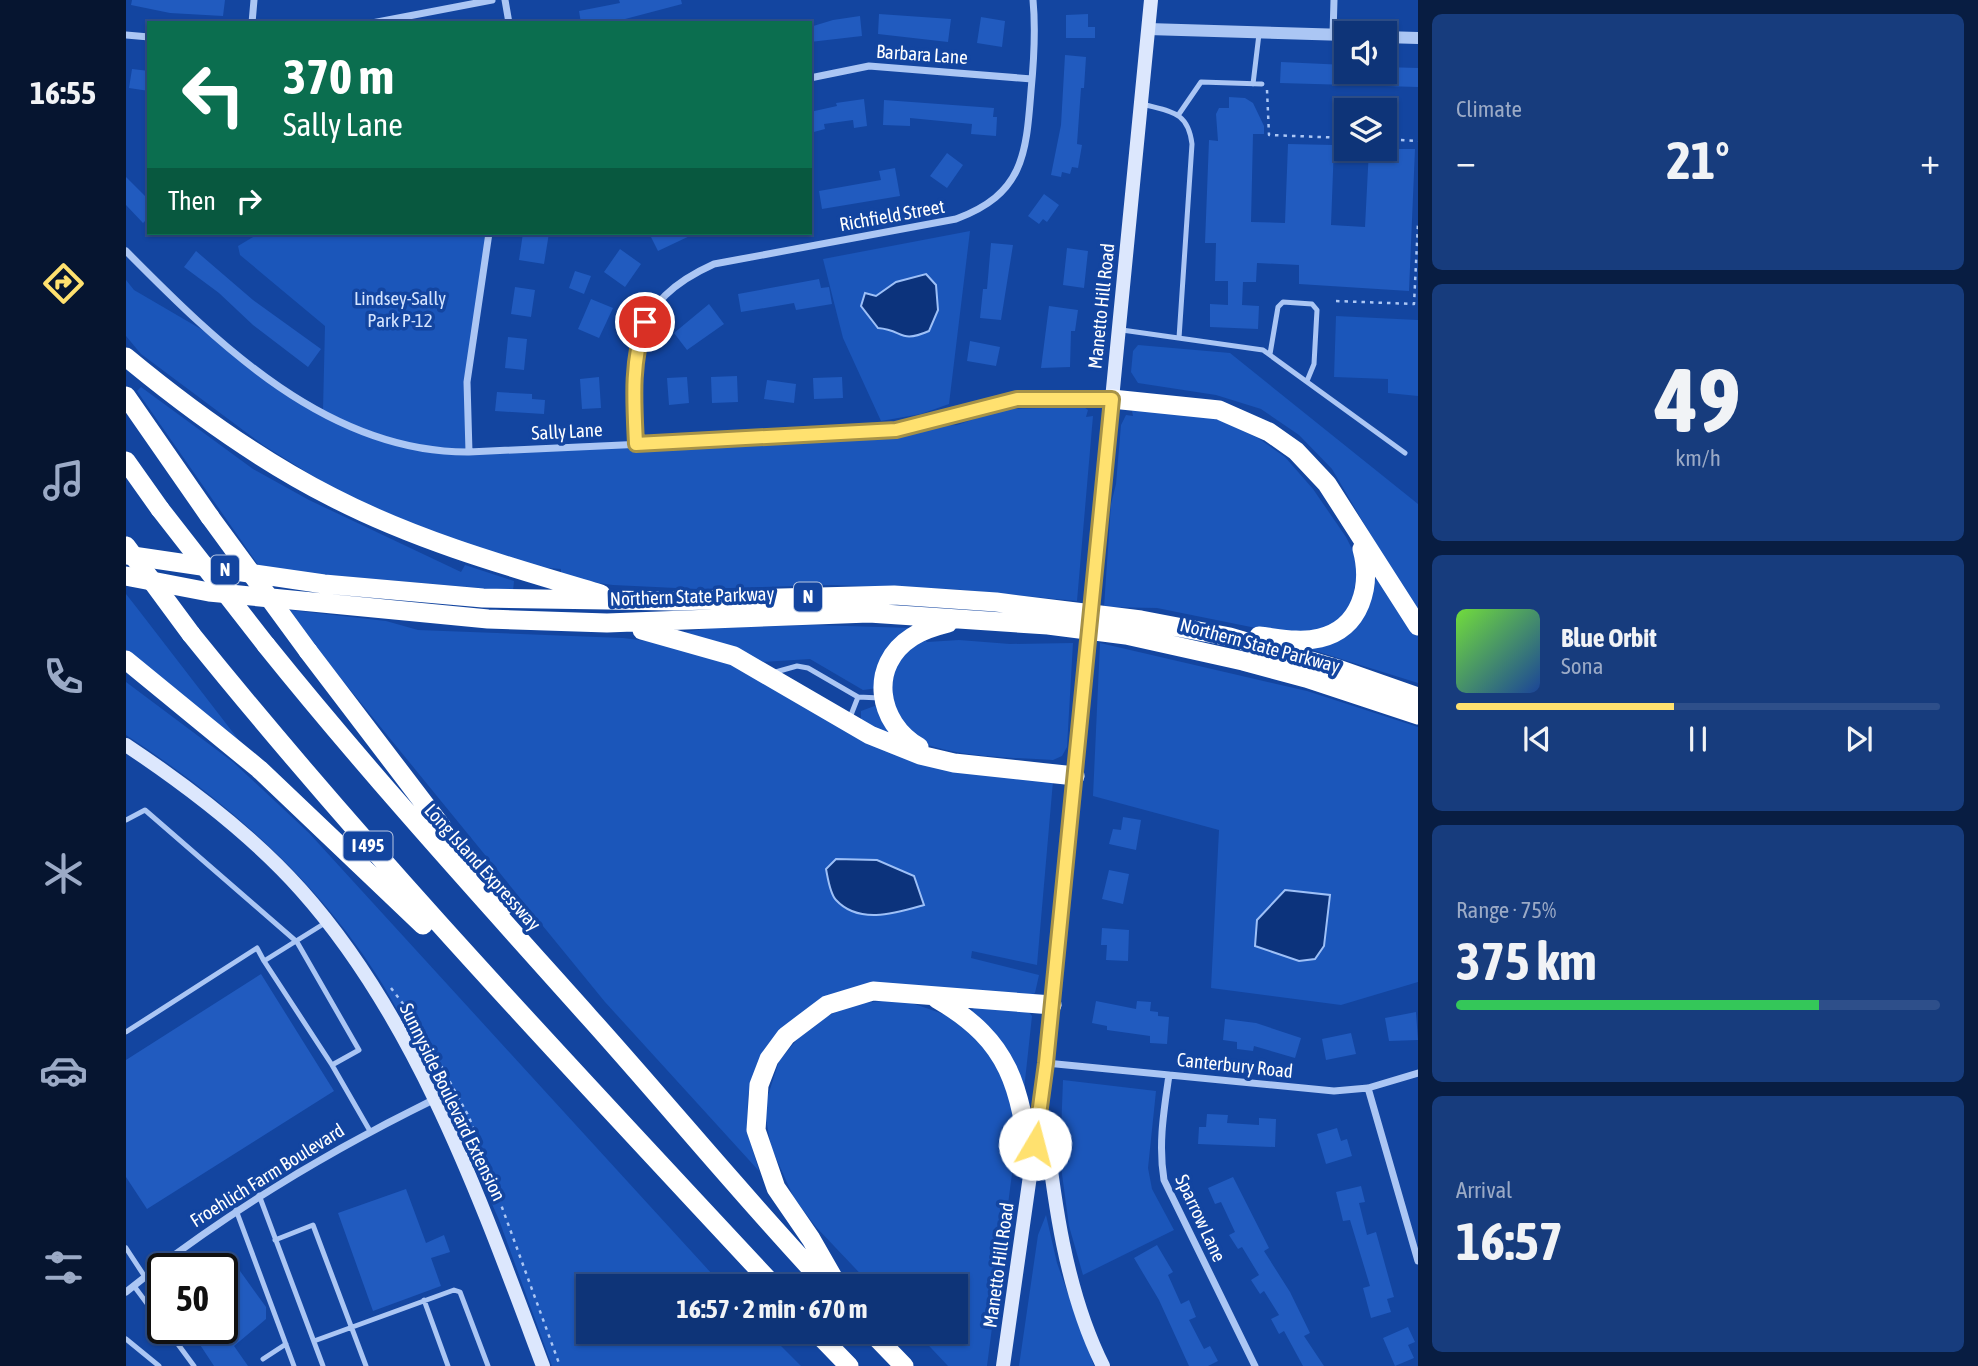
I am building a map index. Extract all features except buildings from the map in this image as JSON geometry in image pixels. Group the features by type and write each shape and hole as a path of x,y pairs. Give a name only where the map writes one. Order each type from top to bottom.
{"highway":[{"path":"126,357 218,428 272,465 332,497 448,546 619,600"},
{"path":"126,396 308,651 590,1018"},
{"path":"1112,399 1219,410 1269,432 1311,465 1340,503 1418,626"},
{"name":"Long Island Expressway","path":"126,461 265,645 361,764 590,1018 746,1200 817,1274"},
{"path":"1230,637 1319,639 1344,627 1360,606 1367,579 1358,535"},
{"name":"I 495","path":"126,546 191,634 293,761 421,906 763,1274"},
{"name":"Northern State Parkway","path":"126,555 364,587 532,601 894,596 996,601 1141,620 1230,637 1335,668 1418,697"},
{"name":"Northern State Parkway","path":"126,576 209,592 488,619 607,623 869,613 1048,625 1126,635 1306,678 1418,715"},
{"path":"957,620 923,631 900,647 890,661 883,682 883,698 888,717 895,728 923,749 957,757 1075,772"},
{"path":"607,623 667,634 715,648 769,673 848,722 920,755 943,761 1075,772"},
{"path":"126,660 259,769 555,1049"},
{"path":"831,1274 776,1188 757,1130 758,1085 769,1059 786,1036 827,1005 873,991 909,991 933,997 1052,1005"},
{"path":"933,997 981,1030 999,1050 1021,1100 1031,1168"},
{"path":"828,1344 849,1366"},
{"path":"883,1344 904,1366"}],"main road":[{"name":"Manetto Hill Road","path":"1003,1366 1046,1063 1151,0"},
{"name":"Sunnyside Boulevard Extension","path":"126,745 168,773 243,835 302,890 384,1004 433,1100 488,1220 542,1366"},
{"path":"1041,1097 1055,1203 1078,1296 1103,1366"}],"street":[{"path":"252,21 254,0"},
{"path":"437,0 439,10"},
{"path":"382,21 492,0"},
{"path":"505,0 509,21"},
{"name":"Richfield Street","path":"636,444 633,392 635,351 645,322 666,292 687,276 714,264 956,219 981,210 1006,188 1021,164 1027,140 1036,38 1033,0"},
{"path":"1334,0 1337,21"},
{"path":"1148,29 1334,35"},
{"path":"126,35 147,37"},
{"path":"1397,37 1418,38"},
{"name":"Barbara Lane","path":"812,78 869,66 1032,79"},
{"path":"469,452 467,382 489,235"},
{"name":"Sally Lane","path":"126,251 230,348 305,404 389,440 420,448 469,452 896,430 1017,399 1112,399"},
{"name":"Canterbury Road","path":"1046,1063 1334,1091 1368,1088 1418,1073"},
{"name":"Sparrow Lane","path":"1169,1075 1161,1127 1160,1159 1164,1180 1255,1366"},
{"path":"1368,1088 1418,1261"},
{"name":"Froehlich Farm Boulevard","path":"126,1292 259,1195 370,1131 433,1100"}],"lane":[{"path":"1253,83 1259,32"},
{"path":"1179,114 1201,82 1262,84"},
{"path":"1141,104 1179,114 1190,127 1192,144 1179,338"},
{"path":"1270,354 1278,307 1283,302 1312,304 1317,310 1314,363 1307,381"},
{"path":"1118,330 1263,350 1405,453"},
{"path":"769,673 797,666 808,668 858,697 883,698"},
{"path":"848,722 858,697"},
{"path":"126,820 145,810 297,942 359,1050 332,1065"},
{"path":"264,961 327,922"},
{"path":"126,1032 257,948 332,1065 370,1131"},
{"path":"259,1195 323,1366"},
{"path":"236,1210 294,1366"},
{"path":"275,1240 313,1225 366,1366"},
{"path":"126,1248 145,1277"},
{"path":"134,1286 147,1303"},
{"path":"314,1341 454,1290 460,1293 488,1366"},
{"path":"424,1300 448,1366"},
{"path":"126,1339 159,1366"},
{"path":"178,1344 194,1366"},
{"path":"263,1359 286,1344"}],"path":[{"path":"1262,84 1268,91 1269,135 1334,138"},
{"path":"1397,140 1418,141"},
{"path":"1336,301 1414,304 1418,223"}],"green space":[{"path":"970,231 949,404 921,414 881,421 843,338 823,259"},
{"name":"Lindsey-Sally Park P-12","path":"257,235 489,235 466,384 467,449 957,425 1003,409 1084,407 1088,410 1086,417 1093,416 1077,601 952,589 831,585 697,589 613,585 561,578 561,569 513,565 342,494 263,445 141,354 126,336 126,280 134,290 235,349 285,388 323,410 325,326 240,255 238,246"},
{"path":"1336,316 1418,320 1418,396 1388,393 1388,379 1334,377"},
{"path":"1138,345 1230,353 1418,504 1418,616 1332,469 1299,435 1261,409 1216,395 1138,383 1131,372 1133,351"},
{"path":"141,387 253,469 309,500 461,572 465,565 514,581 513,591 261,569 137,391"},
{"path":"1132,411 1179,412 1220,420 1258,438 1285,457 1313,489 1346,537 1359,563 1351,608 1337,624 1296,636 1157,608 1104,607 1111,504 1116,484 1121,425 1126,415 1133,416"},
{"path":"1376,577 1418,634 1418,683 1306,648 1336,642 1356,628 1368,606"},
{"path":"126,594 137,608 248,752 126,654"},
{"path":"290,610 386,621 418,630 623,638 672,644 723,658 846,729 1053,781 1037,965 972,951 971,958 1039,975 1035,993 1030,996 876,983 759,1060 748,1095 747,1131 759,1171 605,1002 321,654"},
{"path":"814,625 912,628 878,688 863,690 810,659 760,662 678,633 711,628"},
{"path":"924,638 927,642 959,640 1010,644 1073,643 1067,747 1062,756 1053,760 973,755 932,746 915,739 902,729 888,706 897,659"},
{"path":"1100,643 1307,691 1418,727 1418,982 1341,1005 1211,988 1219,830 1093,796"},
{"path":"126,682 233,762 309,833 712,1274 576,1274 576,1344 779,1344 801,1366 552,1366 499,1220 447,1102 453,1099 450,1093 444,1096 436,1080 441,1077 438,1071 432,1073 383,985 358,947 330,911 268,846 200,787 126,735"},
{"path":"880,704 894,737 861,725 861,711"},
{"path":"900,999 952,1017 989,1049 1014,1093 1016,1143 987,1366 948,1366 927,1344 968,1344 968,1274 861,1274 816,1227 794,1198 771,1147 764,1108 779,1061 811,1023 855,1004"},
{"path":"975,1006 1028,1011 1032,1016 1023,1099 972,1011"},
{"path":"1063,1080 1156,1091 1148,1168 1152,1189 1174,1230 1083,1275 1069,1226 1060,1159"},
{"path":"1046,1215 1057,1263 1094,1366 1019,1366 1038,1235"}],"shaded area":[{"path":"926,274 936,285 938,310 929,331 907,336 878,328 861,306 865,293 876,296 896,282"},
{"path":"836,859 877,860 914,876 924,905 878,915 867,915 845,908 832,894 826,869"},
{"path":"1285,890 1330,895 1324,946 1315,959 1299,961 1255,946 1257,920"}],"route":[{"path":"645,322 635,351 633,392 636,444 896,430 1017,399 1112,399 1046,1063 1035,1144"}]}
